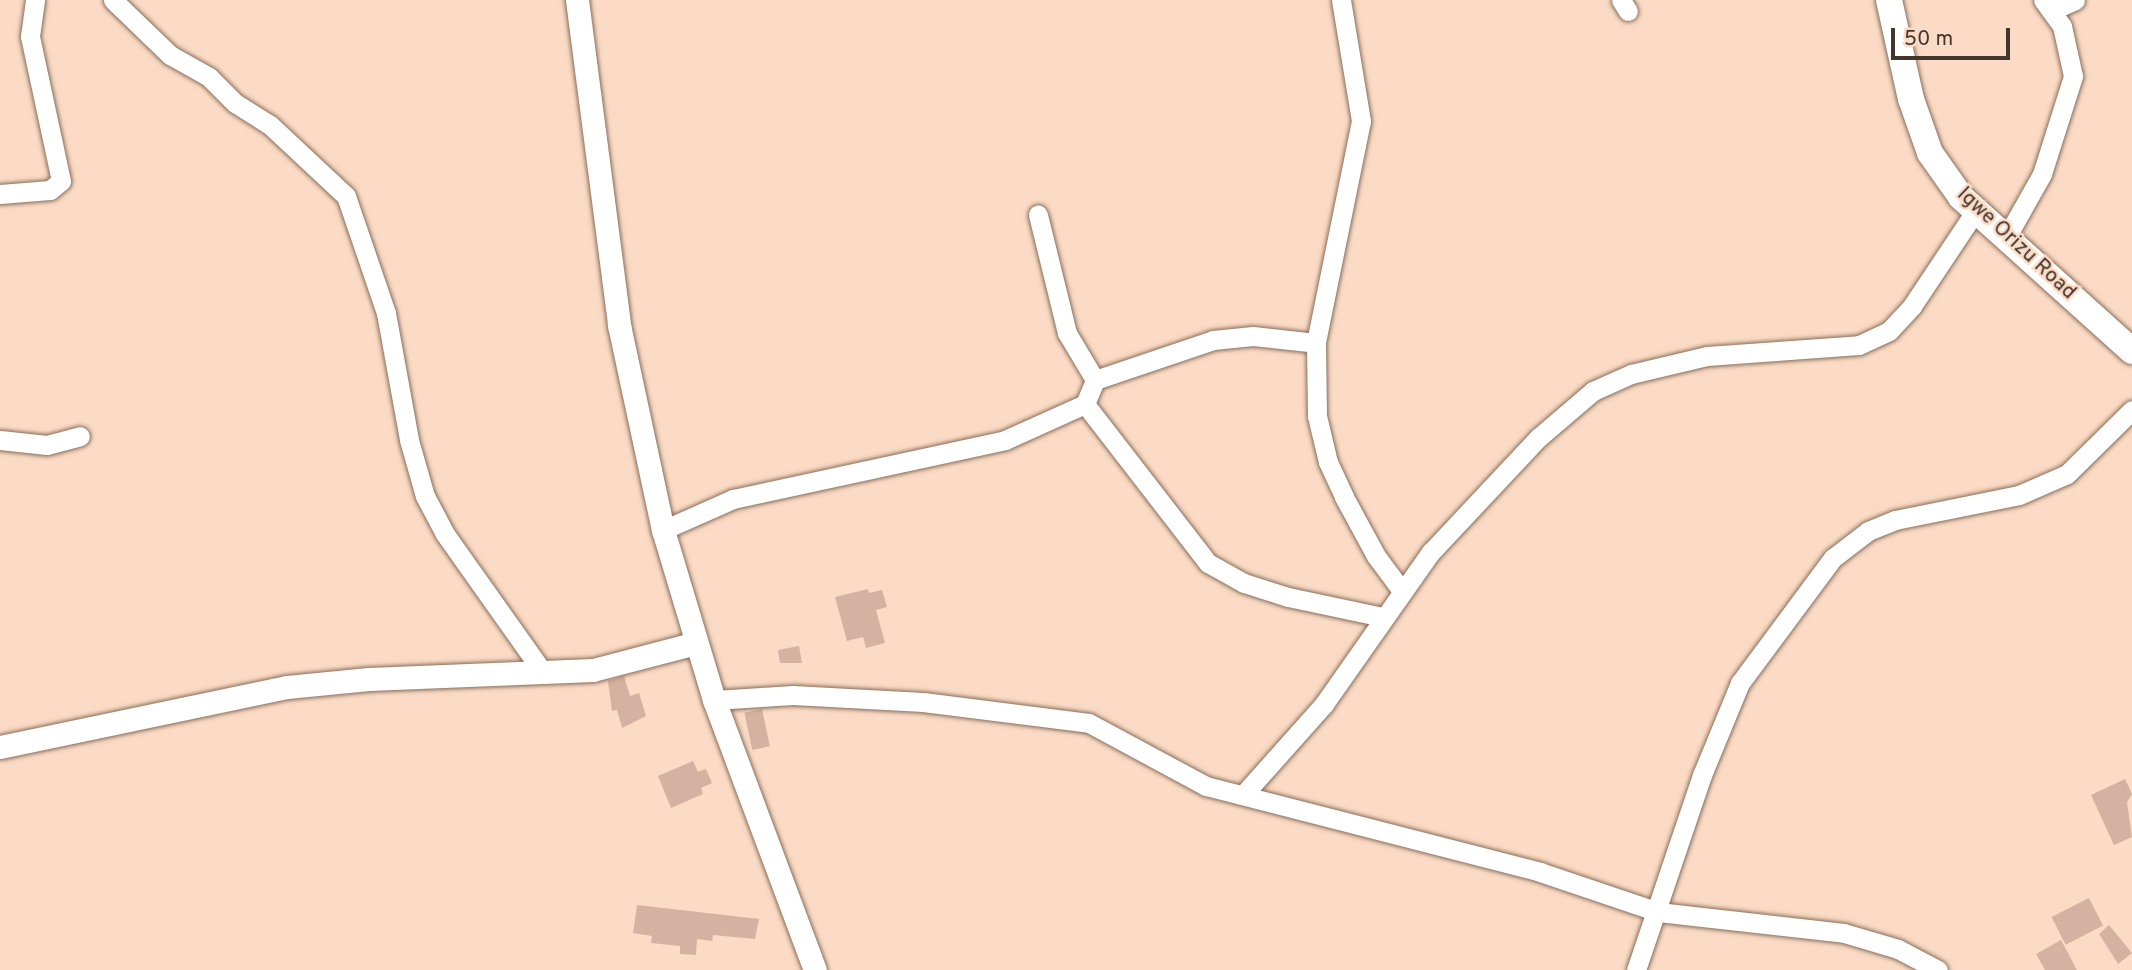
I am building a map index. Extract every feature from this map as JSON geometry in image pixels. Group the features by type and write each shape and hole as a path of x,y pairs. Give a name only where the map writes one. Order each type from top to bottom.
{"main road":[{"name":"Igwe Orizu Road","path":"1889,0 1911,99 1930,153 1976,210 2132,351"}],"street":[{"path":"0,194 50,190 61,181 30,36 34,0"},
{"path":"113,0 170,55 209,77 235,103 270,125 346,196 386,313 409,440 425,496 445,534 542,671"},
{"path":"577,0 619,325 663,530 714,700 815,970"},
{"path":"1341,0 1361,121 1316,343 1317,415 1328,462 1364,537 1402,591"},
{"path":"2006,237 2042,174 2073,76 2069,45 2048,5 2076,0"},
{"path":"1243,795 1324,704 1383,617 1432,552 1538,438 1593,391 1631,374 1707,356 1860,345 1889,331 1912,306 1976,210"},
{"path":"1038,215 1067,333 1095,380"},
{"path":"1095,380 1213,340 1253,336 1316,343"},
{"path":"663,530 733,499 1005,440 1086,404 1095,380"},
{"path":"1086,404 1208,563 1255,587 1383,617"},
{"path":"1636,970 1658,912 1702,775 1740,683 1833,558 1868,531 1895,520 2019,495 2067,474 2132,410"},
{"path":"0,440 47,445 80,436"},
{"path":"0,747 139,715 287,687 369,678 593,670 696,643"},
{"path":"714,700 793,695 923,702 1089,723 1206,786 1527,869 1658,912 1844,933 1898,950 1938,970"}],"building":[{"path":"868,589 869,593 882,590 887,607 876,610 885,643 866,648 863,637 847,641 835,597"},
{"path":"799,646 802,663 780,663 778,650"},
{"path":"624,676 630,696 639,693 646,716 622,728 617,710 612,711 608,681"},
{"path":"762,709 770,746 752,750 744,713"},
{"path":"693,761 698,772 706,769 712,783 701,788 703,794 671,808 658,776"},
{"path":"2125,779 2132,794 2127,802 2132,837 2114,845 2091,795"},
{"path":"2089,898 2103,926 2066,945 2052,917"},
{"path":"637,905 759,919 755,939 713,935 712,941 697,939 696,955 680,954 680,946 651,943 652,936 633,933"},
{"path":"2109,925 2132,953 2118,964 2099,934"},
{"path":"2061,940 2077,970 2045,970 2036,954"}]}
